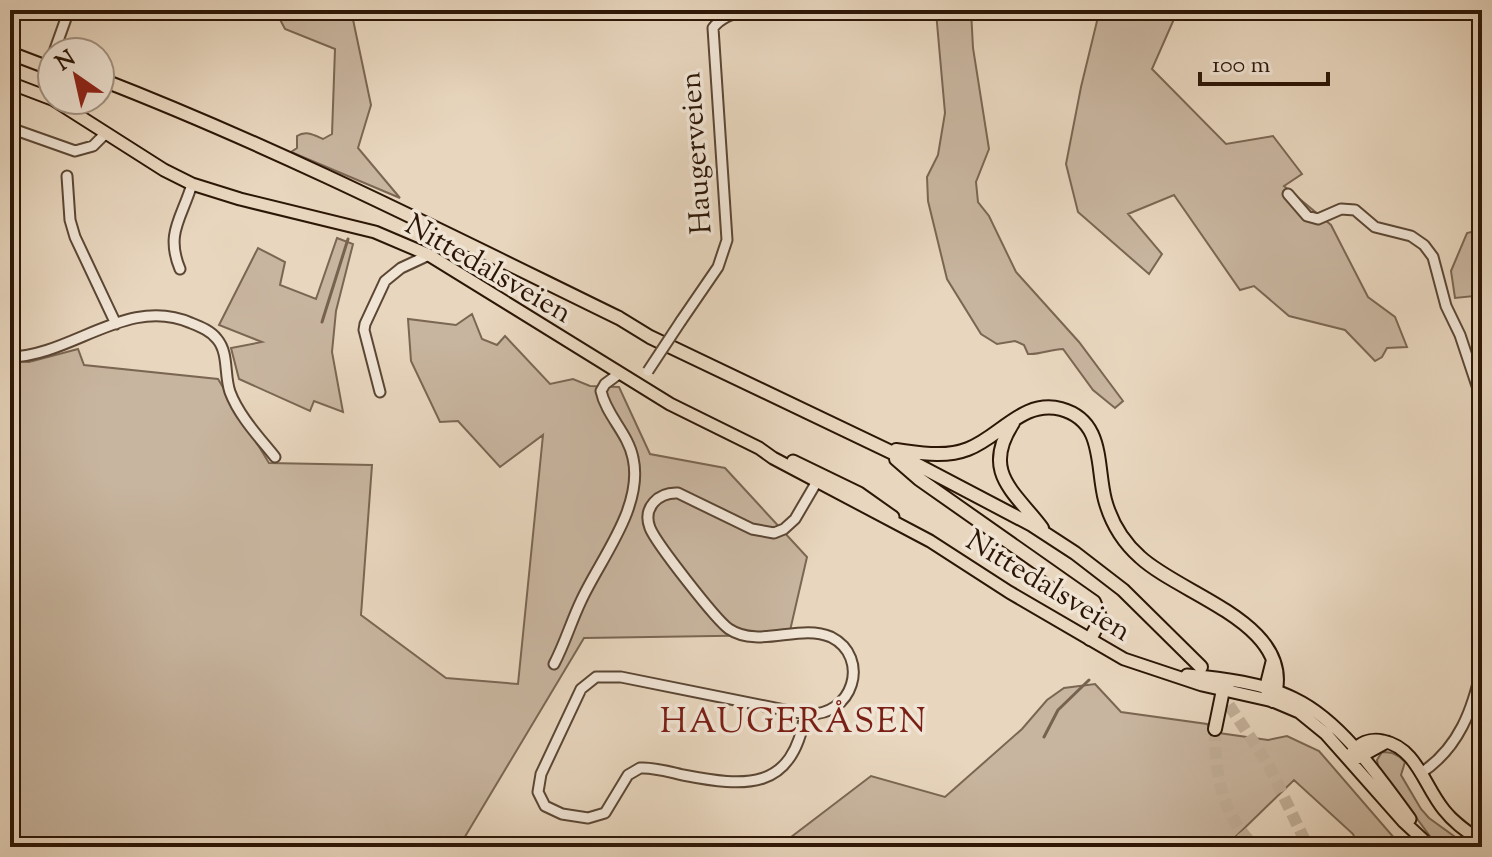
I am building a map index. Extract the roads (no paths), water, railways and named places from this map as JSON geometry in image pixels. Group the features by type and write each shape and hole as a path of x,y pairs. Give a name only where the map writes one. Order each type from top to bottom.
{"highway":[{"path":"10,45 36,54"},
{"path":"10,53 36,63"},
{"path":"116,85 360,191 619,318 650,337"},
{"path":"116,93 307,175 994,503 1046,533 1123,590 1201,667"},
{"path":"885,449 936,454 960,451 982,442 1034,409 1050,407 1068,411 1083,421 1096,442 1105,501 1113,522 1125,540 1158,571 1238,619 1256,636 1273,660 1272,693"},
{"path":"1017,417 1003,442 1001,471 1012,495 1046,533"},
{"path":"885,449 919,479 1094,602 1101,619 1090,639"},
{"path":"1215,729 1226,686"}],"main road":[{"name":"Nittedalsveien","path":"10,83 36,86"},
{"name":"Nittedalsveien","path":"79,116 164,170 192,184 375,232 429,255 677,409 817,478 905,527 1132,663 1226,686 1272,693 1355,756 1404,822 1427,843"},
{"path":"1355,756 1387,742 1405,751 1447,814 1482,842"}],"street":[{"path":"61,36 69,10"},
{"name":"Haugerveien","path":"639,385 718,267 727,240 713,28 728,15 746,10"},
{"path":"10,128 75,151 93,146 106,133"},
{"path":"67,176 72,228 116,324"},
{"path":"180,269 174,255 173,237 192,184"},
{"path":"1288,194 1307,216 1318,219 1341,209 1355,210 1375,227 1411,236 1424,245 1440,275 1446,306 1460,335 1482,401"},
{"path":"380,392 365,324 385,281 401,268 429,255"},
{"path":"10,357 44,352 116,324 146,316 167,316 208,330 218,340 230,391 242,414 275,457"},
{"path":"554,664 568,638 580,601 616,536 632,491 633,457 628,439 601,391 620,373"},
{"path":"805,714 789,758 775,772 749,783 722,783 640,768 628,775 605,813 588,818 552,810 545,806 538,792 541,774 581,689 596,677 621,677 805,714 817,715 838,706 850,691 853,681 852,663 835,640 817,633 753,636 733,632 717,618 651,530 648,518 648,511 657,498 678,493 752,529 774,533 792,523 805,502 804,496 817,478"},
{"path":"1421,773 1456,741 1472,710 1482,666"}],"waterway":[{"path":"322,322 348,239"},
{"path":"1044,737 1058,710 1089,680"}],"tunnel":[{"path":"1219,690 1268,764 1308,847"},
{"path":"1215,729 1216,762 1227,807 1255,847"}],"district":[{"name":"HAUGERÅSEN","path":"794,720"}]}
